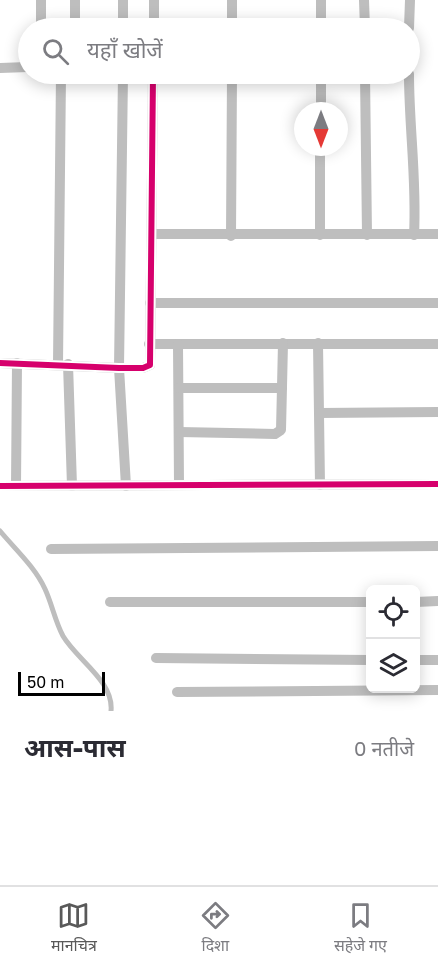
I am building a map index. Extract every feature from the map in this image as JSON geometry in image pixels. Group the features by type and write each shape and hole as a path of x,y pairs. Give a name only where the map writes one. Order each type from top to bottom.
{"street":[{"path":"41,0 41,18"},
{"path":"75,0 75,18"},
{"path":"123,0 123,18"},
{"path":"154,0 154,18"},
{"path":"232,0 232,18"},
{"path":"321,0 321,18"},
{"path":"364,0 365,18"},
{"path":"409,18 410,0"},
{"path":"0,68 18,67"},
{"path":"61,84 63,364 72,486"},
{"path":"123,84 119,368 126,486"},
{"path":"0,363 119,368 143,368 150,364 153,84"},
{"path":"231,236 232,84"},
{"path":"321,84 321,102"},
{"path":"365,84 367,235"},
{"path":"409,84 409,118 416,196 414,235"},
{"path":"320,156 320,235"},
{"path":"152,234 231,236 438,234"},
{"path":"150,303 438,303"},
{"path":"150,344 438,344"},
{"path":"178,344 179,485"},
{"path":"179,432 275,434 281,430 283,423 283,344"},
{"path":"318,344 320,485"},
{"path":"16,486 17,363"},
{"path":"179,388 282,388"},
{"path":"319,413 438,412"},
{"path":"0,486 438,484"},
{"path":"51,549 438,546"},
{"path":"110,602 366,602"},
{"path":"420,602 438,602"},
{"path":"156,658 366,660"},
{"path":"420,660 438,660"},
{"path":"177,692 438,690"}],"lane":[{"path":"0,531 35,572 45,588 64,638 108,689 112,702 111,711"}],"cycle path":[{"path":"0,363 119,368 143,368 150,365 153,84"},
{"path":"0,486 438,484"}]}
